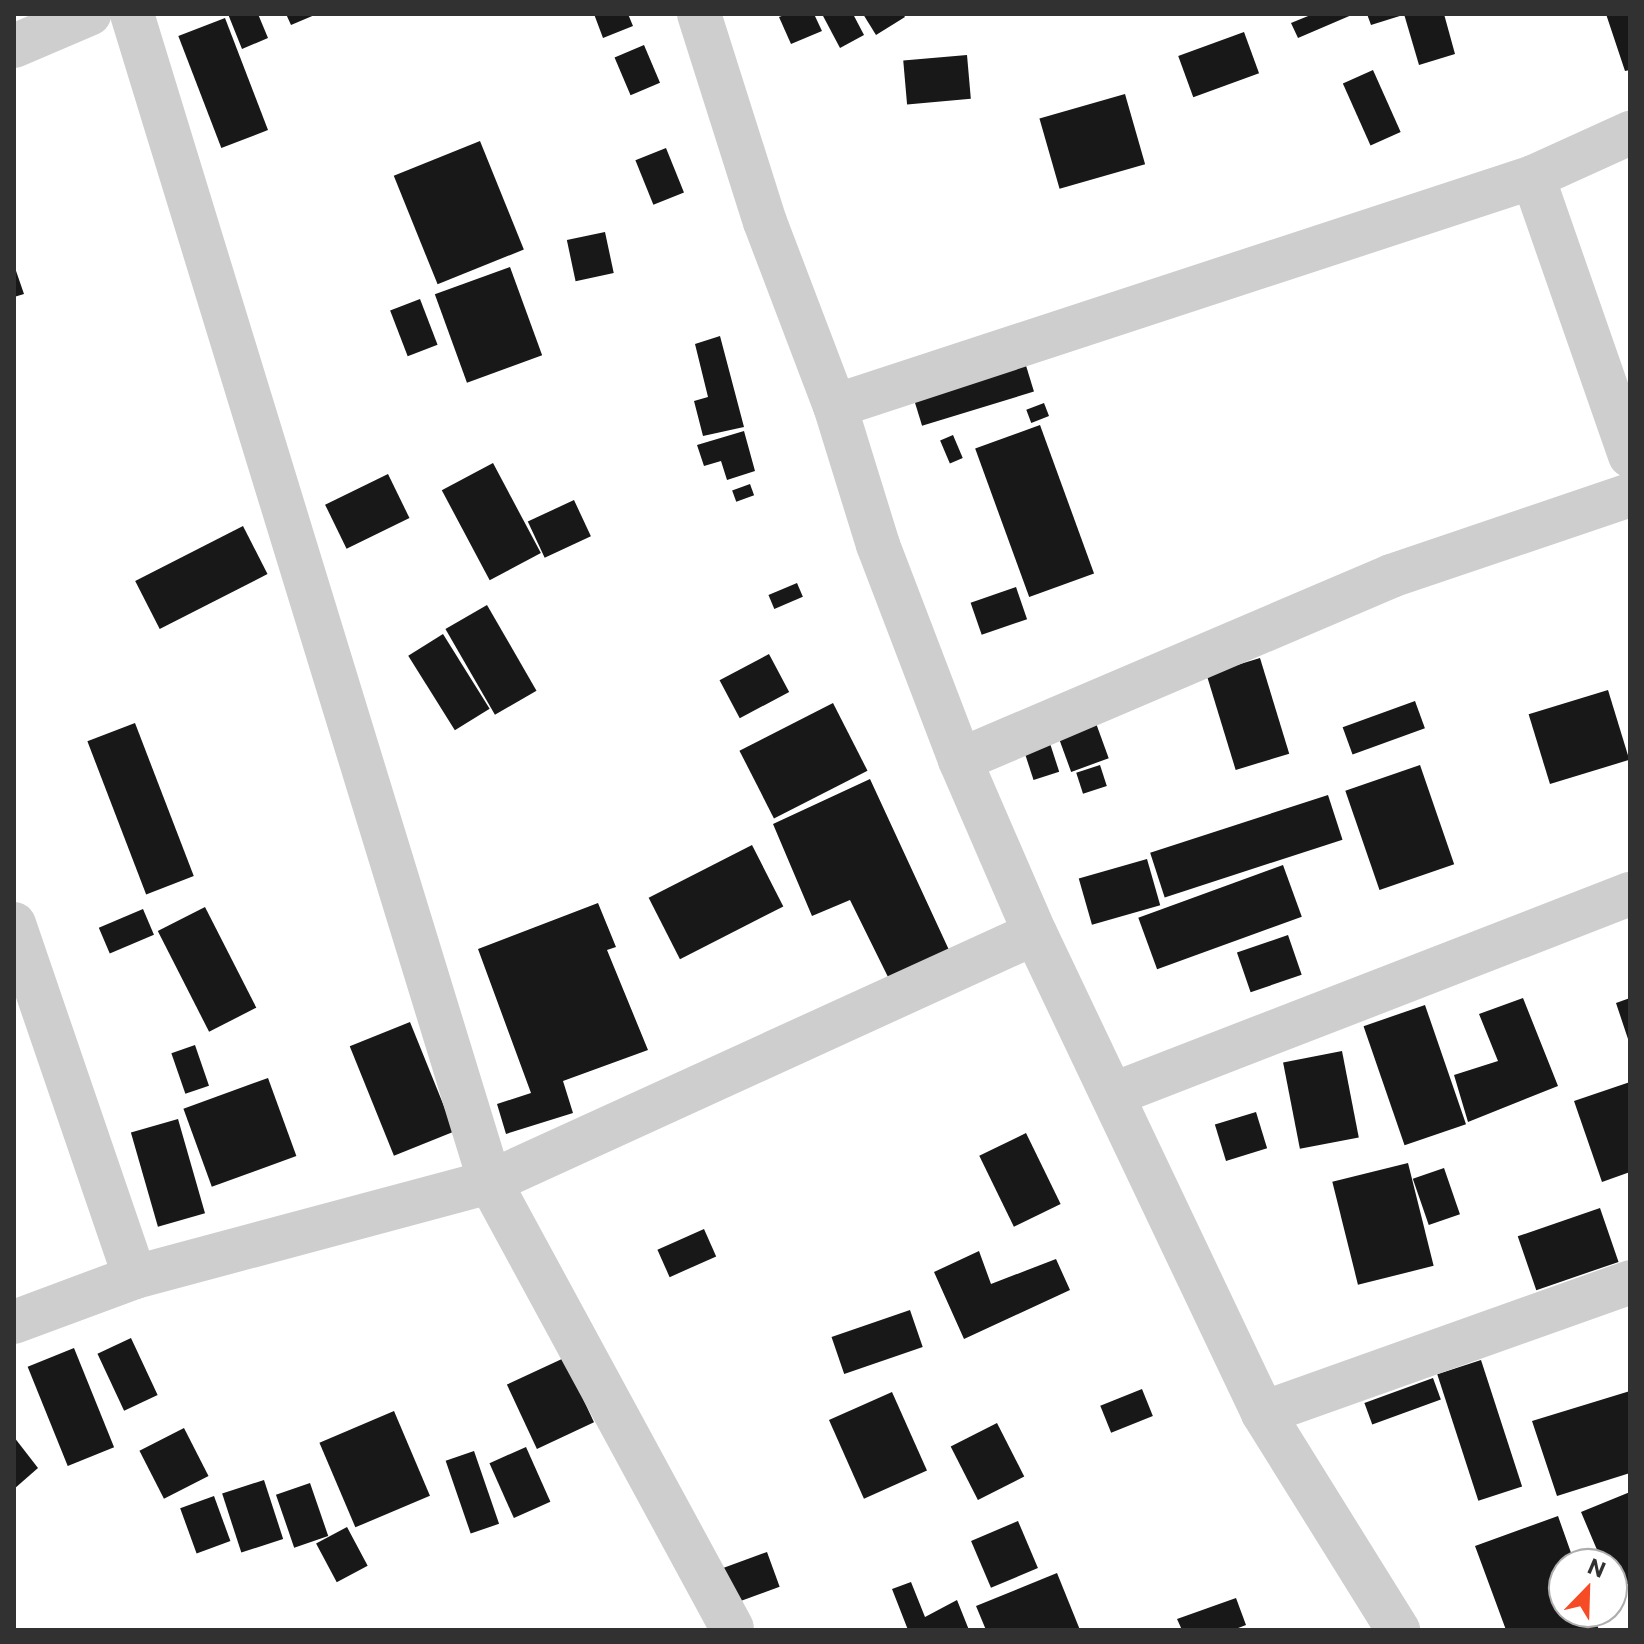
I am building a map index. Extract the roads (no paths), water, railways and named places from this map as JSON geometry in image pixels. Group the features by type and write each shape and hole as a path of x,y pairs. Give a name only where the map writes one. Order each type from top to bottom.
{"street":[{"path":"14,46 89,14"},
{"path":"132,14 490,1182 732,1628"},
{"path":"699,14 765,222 835,406 878,545 960,760 1035,933 1263,1413 1398,1630"},
{"path":"835,406 1533,177 1630,133"},
{"path":"1533,177 1630,456"},
{"path":"960,760 1391,576 1630,495"},
{"path":"1114,1094 1630,894"},
{"path":"14,924 135,1277"},
{"path":"14,1322 135,1277 490,1182 1035,933"},
{"path":"1263,1413 1630,1282"}]}
